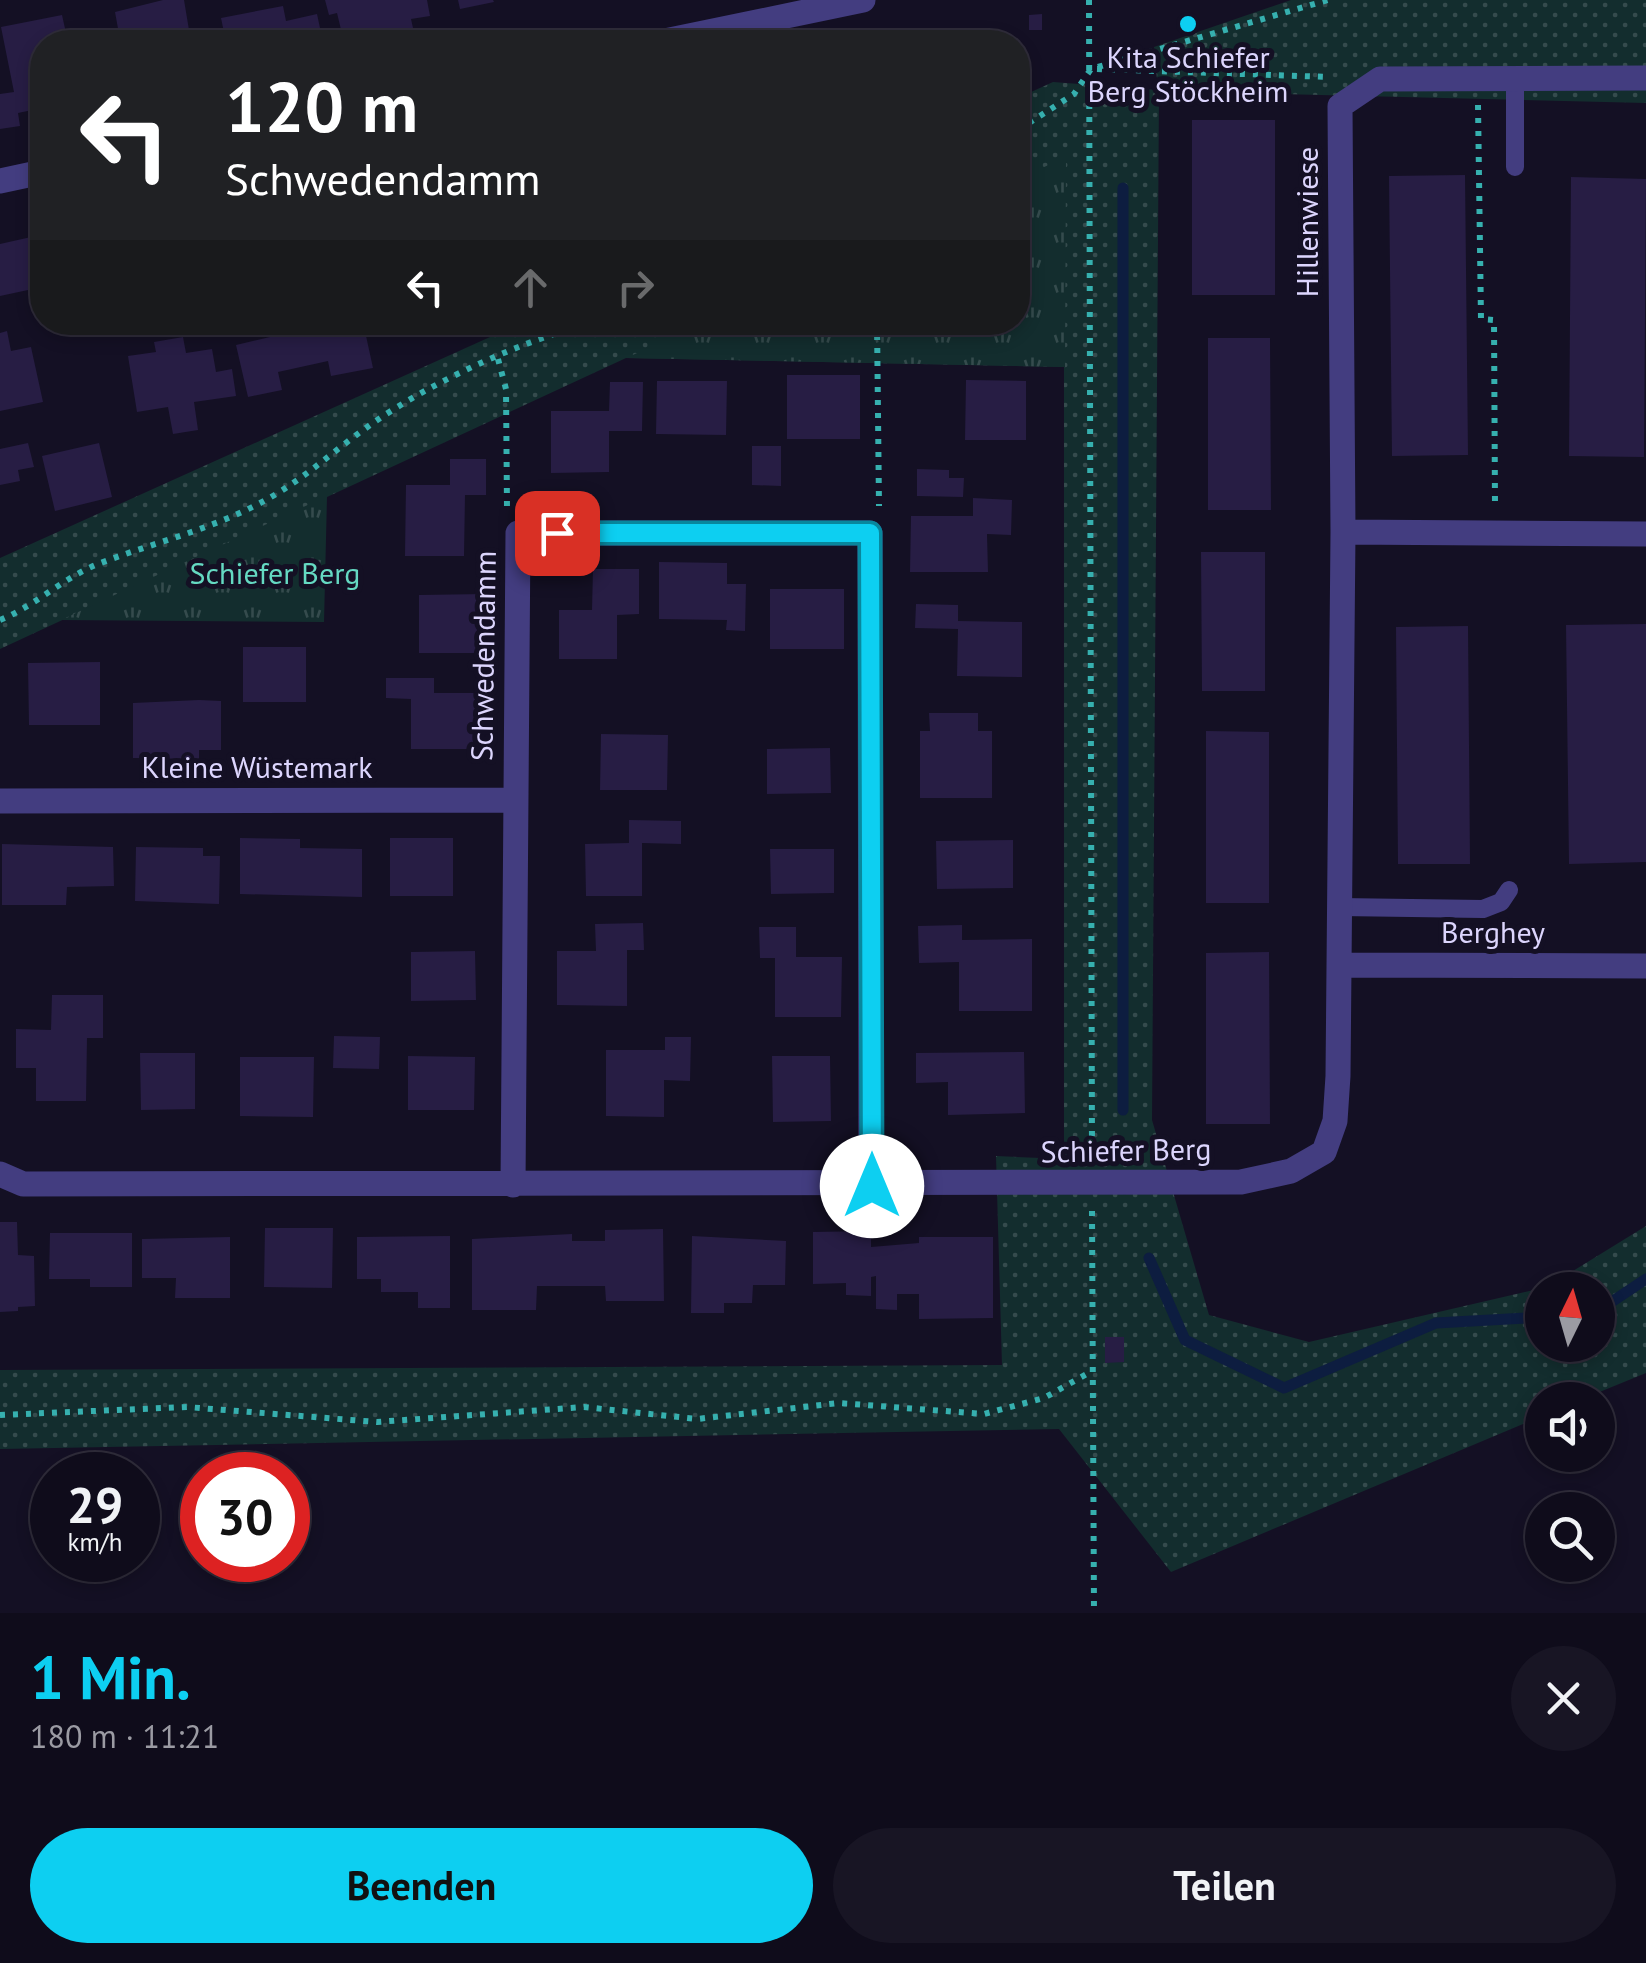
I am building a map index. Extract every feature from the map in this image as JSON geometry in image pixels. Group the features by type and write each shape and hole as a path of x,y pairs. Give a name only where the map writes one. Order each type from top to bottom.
{"street":[{"path":"718,30 863,0"},
{"path":"1380,79 1646,78"},
{"name":"Hillenwiese","path":"1343,532 1340,106 1380,79"},
{"path":"0,181 30,175"},
{"path":"1343,532 1646,534"},
{"name":"Schiefer Berg","path":"0,1174 23,1184 872,1186 1241,1182 1291,1171 1324,1152 1334,1121 1341,965 1343,532"},
{"name":"Schwedendamm","path":"512,1185 518,533 870,533"},
{"path":"870,533 872,1186"},
{"name":"Kleine Wüstemark","path":"0,801 515,800"},
{"name":"Berghey","path":"1341,965 1646,966"}],"lane":[{"path":"1515,79 1515,167"},
{"path":"1339,907 1483,909 1500,902 1509,890"}],"path":[{"path":"1089,0 1094,1613"},
{"path":"1030,122 1074,94 1092,69 1328,0"},
{"path":"1092,69 1380,79"},
{"path":"1478,79 1480,319 1494,320 1495,532"},
{"path":"0,620 29,608 94,566 222,522 281,491 406,403 550,335"},
{"path":"870,533 879,516 877,335"},
{"path":"498,359 506,389 506,514 518,533"},
{"path":"0,1416 188,1408 377,1422 584,1407 697,1419 839,1403 984,1414 1044,1398 1092,1370"}],"green space":[{"path":"1291,0 1646,0 1646,103 1159,91 1152,1120 1209,1315 1309,1342 1525,1292 1525,1362 1615,1362 1615,1272 1571,1272 1646,1226 1646,1373 1615,1386 1615,1382 1525,1382 1525,1423 1171,1572 1059,1429 0,1449 0,1370 1002,1365 996,1156 1064,1159 1064,367 626,358 0,649 0,558 494,335 1030,335 1030,93 1053,82 1158,90 1154,47"},
{"path":"1066,157 1065,367 626,358 677,335 1030,335 1030,174"},
{"name":"Schiefer Berg","path":"327,496 324,622 61,620"}],"building":[{"path":"163,0 184,0 189,30 118,30 115,12"},
{"path":"325,0 427,0 430,16 411,19 413,28 403,30 341,30 337,13 329,15"},
{"path":"458,0 493,0 494,2 460,9"},
{"path":"283,6 286,21 317,14 320,30 224,30 221,18"},
{"path":"1042,14 1042,30 1029,30 1029,15"},
{"path":"62,15 65,30 30,30 30,110 18,113 20,126 0,129 0,94 14,92 1,27"},
{"path":"1192,120 1275,120 1275,295 1192,295"},
{"path":"1465,175 1468,455 1392,456 1389,176"},
{"path":"1571,177 1646,179 1644,457 1569,456"},
{"path":"30,237 30,290 0,296 0,244"},
{"path":"7,331 11,351 31,347 43,402 0,411 0,333"},
{"path":"366,335 373,368 331,376 328,361 278,372 282,390 248,397 236,345 270,337"},
{"path":"183,337 186,353 212,349 216,372 232,369 236,396 194,402 198,430 173,434 168,407 137,412 128,356 156,352 154,342"},
{"path":"1208,338 1270,338 1271,510 1208,510"},
{"path":"787,375 860,375 860,439 787,439"},
{"path":"966,380 1026,381 1026,440 965,440"},
{"path":"657,381 727,381 726,435 656,434"},
{"path":"610,382 643,382 642,431 609,431 609,472 551,473 551,411 609,411"},
{"path":"28,443 34,467 18,470 20,481 0,485 0,449"},
{"path":"99,443 112,497 55,511 42,456"},
{"path":"752,446 781,446 781,486 752,485"},
{"path":"450,459 486,459 486,495 465,495 464,556 405,556 406,485 450,485"},
{"path":"917,469 949,470 949,478 964,478 963,497 917,496"},
{"path":"973,498 1012,500 1011,535 987,534 988,572 910,572 911,516 973,516"},
{"path":"1201,552 1265,552 1265,691 1202,691"},
{"path":"659,562 727,563 727,584 746,584 745,631 726,630 727,620 659,619"},
{"path":"593,569 639,569 639,614 617,615 617,659 559,659 559,610 592,610"},
{"path":"770,589 844,589 844,649 770,649"},
{"path":"486,594 486,653 419,653 419,595"},
{"path":"916,604 958,605 958,621 1022,622 1022,677 957,676 958,629 915,628"},
{"path":"1646,624 1646,862 1569,864 1566,625"},
{"path":"1468,626 1470,864 1398,864 1396,627"},
{"path":"243,647 306,647 306,702 243,702"},
{"path":"100,662 100,725 29,725 28,663"},
{"path":"386,678 434,678 434,693 475,693 475,749 411,749 411,699 386,698"},
{"path":"221,701 221,750 199,750 199,759 133,758 133,703"},
{"path":"929,713 978,713 978,731 992,731 992,798 920,798 920,731 930,731"},
{"path":"1206,731 1269,732 1269,903 1206,903"},
{"path":"601,734 668,735 667,790 600,790"},
{"path":"830,748 831,793 767,794 767,749"},
{"path":"629,820 681,821 681,844 642,843 642,896 586,896 585,844 629,843"},
{"path":"240,838 300,839 300,848 362,849 362,897 240,894"},
{"path":"390,838 453,838 453,896 390,896"},
{"path":"1013,840 1013,888 937,889 936,841"},
{"path":"2,844 113,847 114,886 67,887 66,905 2,905"},
{"path":"136,847 203,848 203,856 220,856 219,904 135,901"},
{"path":"770,849 834,849 834,893 771,894"},
{"path":"643,923 644,950 627,950 627,1006 557,1005 557,951 596,951 595,924"},
{"path":"962,925 962,940 1032,939 1032,1011 959,1011 959,962 919,963 918,926"},
{"path":"759,927 796,927 796,957 842,957 841,1017 775,1017 775,958 760,958"},
{"path":"475,951 476,1000 411,1001 411,952"},
{"path":"1269,952 1270,1124 1206,1124 1206,953"},
{"path":"52,995 103,995 103,1038 87,1038 86,1101 36,1101 36,1068 16,1068 16,1029 51,1030"},
{"path":"334,1036 380,1037 379,1069 333,1068"},
{"path":"665,1037 691,1037 690,1081 664,1080 664,1117 606,1116 606,1050 665,1050"},
{"path":"1024,1052 1025,1113 948,1115 948,1082 916,1083 916,1053"},
{"path":"140,1053 195,1053 195,1109 141,1110"},
{"path":"408,1056 475,1057 474,1110 408,1110"},
{"path":"772,1056 830,1056 831,1121 773,1122"},
{"path":"240,1057 314,1057 313,1117 240,1116"},
{"path":"0,1222 17,1222 18,1255 34,1256 35,1306 0,1312"},
{"path":"265,1228 333,1228 332,1288 264,1287"},
{"path":"663,1229 664,1301 606,1301 605,1286 537,1286 536,1310 472,1310 472,1239 572,1234 572,1241 605,1241 605,1230"},
{"path":"871,1231 871,1247 919,1243 919,1237 993,1237 993,1318 919,1319 919,1294 897,1294 897,1310 876,1309 876,1276 871,1277 871,1296 846,1295 846,1283 813,1284 813,1232"},
{"path":"50,1233 132,1233 132,1287 90,1287 90,1279 49,1279"},
{"path":"450,1236 450,1308 418,1308 418,1292 381,1292 381,1279 357,1279 357,1237"},
{"path":"692,1236 786,1241 785,1285 753,1285 752,1303 724,1303 724,1313 691,1313"},
{"path":"230,1237 230,1298 175,1298 176,1278 142,1278 142,1239"},
{"path":"1105,1337 1124,1337 1124,1362 1105,1363"}],"waterway":[{"path":"1123,188 1123,1110"},
{"path":"1149,1258 1185,1340 1284,1388 1436,1323 1525,1318"},
{"path":"1615,1300 1646,1279"}],"place":[{"name":"Kita Schiefer Berg Stöckheim","path":"1188,24"}],"route":[{"path":"557,533 870,533 872,1186"}]}
